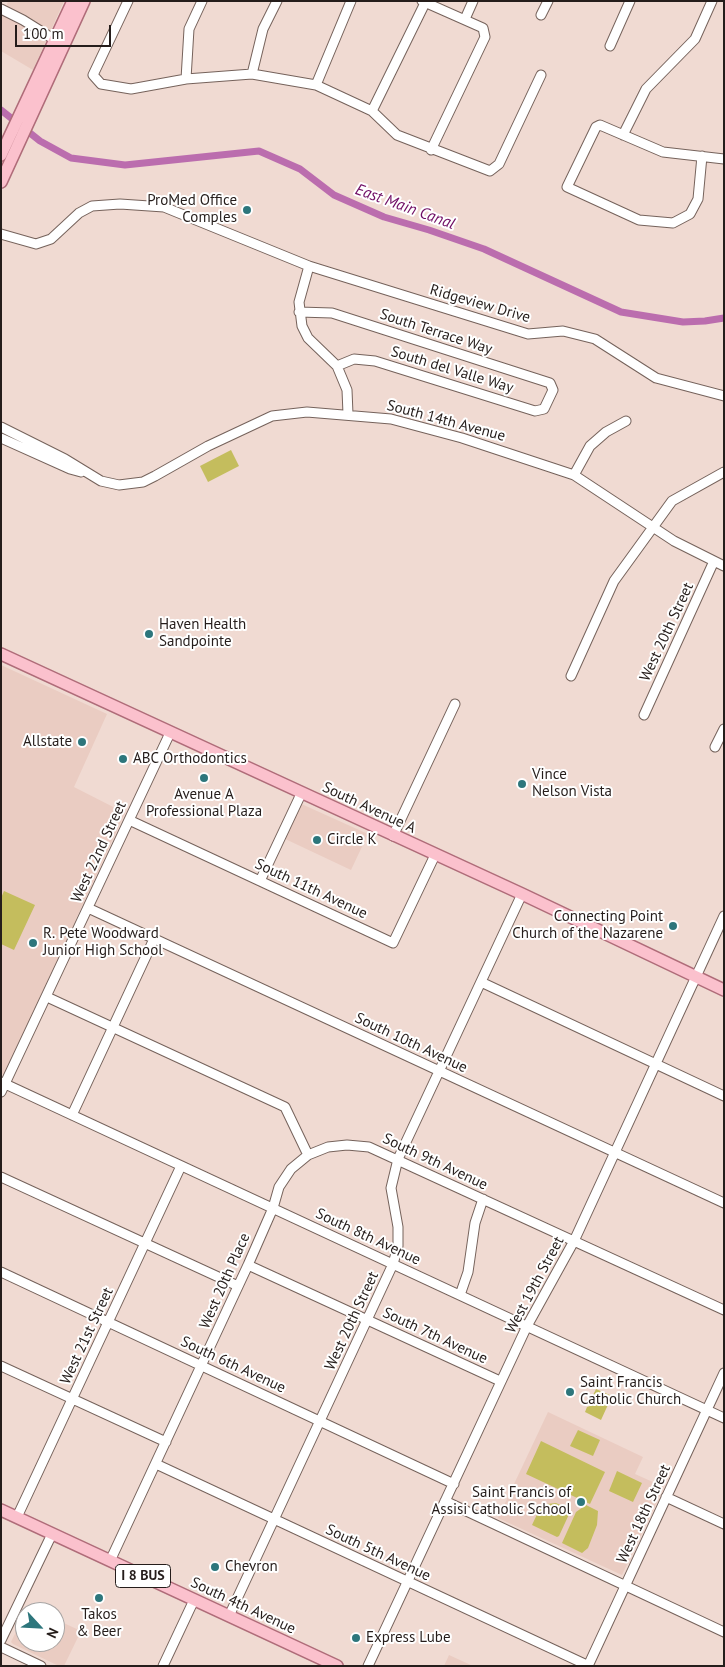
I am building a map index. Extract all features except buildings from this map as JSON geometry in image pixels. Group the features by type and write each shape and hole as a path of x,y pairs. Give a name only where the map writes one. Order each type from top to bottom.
{"main road":[{"path":"1,182 19,144 26,115 55,40 73,1"},
{"path":"1,155 10,135 44,88 84,1"},
{"path":"44,88 45,78 57,49 58,44 55,40"},
{"name":"South Avenue A","path":"1,654 301,794 522,894 724,990"},
{"name":"South 4th Avenue","path":"1,1510 337,1666"}],"street":[{"path":"128,1 93,75 101,84 131,90 186,78 252,74 316,85 372,110 397,135 431,150 490,171 498,164 541,75"},
{"path":"186,78 190,29 202,1"},
{"path":"252,74 263,29 277,1"},
{"path":"316,85 351,1"},
{"path":"465,19 473,1"},
{"path":"541,16 548,1"},
{"path":"610,46 630,1"},
{"path":"623,135 646,88 695,38 712,1"},
{"path":"372,110 423,2 483,28 485,37 431,150"},
{"path":"1,9 55,40"},
{"path":"702,156 698,199 690,214 674,223 638,220 567,187 596,127 600,126 663,152 702,156 724,159"},
{"name":"Ridgeview Drive","path":"1,234 36,244 50,239 79,213 92,206 120,204 164,207 309,266 528,334 563,331 595,339 656,378 724,396"},
{"path":"309,266 299,302 302,326 308,338 337,366 347,390 348,414"},
{"name":"South Terrace Way","path":"299,312 332,313 550,383 553,390 551,396"},
{"name":"South del Valle Way","path":"337,366 354,359 375,361 536,411 544,410 551,396"},
{"name":"South 14th Avenue","path":"83,472 101,481 119,485 143,482 208,446 272,416 291,412 348,414 410,422 524,457 574,475 681,545 724,566"},
{"path":"574,475 590,446 606,432 626,421"},
{"path":"1,427 65,459 83,472"},
{"path":"1,438 70,469 83,472"},
{"path":"571,676 614,581 672,501 724,472"},
{"name":"West 20th Street","path":"644,715 714,562"},
{"path":"393,836 455,704"},
{"path":"715,747 724,729"},
{"name":"West 22nd Street","path":"2,1086 47,997 170,733"},
{"path":"260,881 301,794"},
{"name":"South 11th Avenue","path":"129,820 393,943 435,855"},
{"name":"West 20th Street","path":"229,1616 393,1264 398,1246 398,1227 391,1188 398,1159 522,894"},
{"name":"South 10th Avenue","path":"88,908 724,1203"},
{"name":"West 19th Street","path":"368,1666 527,1326 574,1241 724,916"},
{"path":"72,1115 154,939"},
{"path":"481,982 724,1096"},
{"path":"47,997 285,1107 308,1155"},
{"name":"South 8th Avenue","path":"2,1086 72,1115 724,1418"},
{"name":"South 9th Avenue","path":"308,1155 328,1148 347,1145 369,1147 724,1310"},
{"name":"West 20th Place","path":"110,1561 248,1265 273,1208 279,1186 291,1169 308,1155"},
{"name":"West 21st Street","path":"17,1517 181,1166"},
{"path":"1,1177 238,1286"},
{"path":"460,1295 468,1272 475,1223 483,1199"},
{"name":"South 7th Avenue","path":"248,1265 500,1382"},
{"name":"South 6th Avenue","path":"1,1272 454,1484"},
{"path":"1,1366 166,1442"},
{"name":"West 18th Street","path":"588,1666 724,1373"},
{"name":"South 5th Avenue","path":"156,1464 588,1666"},
{"path":"666,1498 724,1524"},
{"path":"445,1501 724,1632"},
{"path":"1,1640 52,1534"},
{"path":"163,1666 194,1600"},
{"path":"1,1647 38,1665"}],"shaded area":[{"path":"8,1 64,1 33,70 1,51 1,9 5,11"},
{"path":"231,450 239,466 208,482 200,466"},
{"name":"R. Pete Woodward Junior High School","path":"1,665 107,714 74,787 125,813 4,1075 1,1073"},
{"path":"297,802 368,834 351,870 281,837"},
{"path":"4,891 35,905 14,950 1,944 1,898"},
{"path":"596,1389 612,1396 601,1420 585,1412 587,1407 593,1405 595,1400 593,1395"},
{"name":"Saint Francis of Assisi Catholic School","path":"548,1412 643,1457 635,1474 664,1487 622,1575 498,1518"},
{"path":"578,1430 600,1440 593,1456 570,1446"},
{"path":"541,1441 605,1472 590,1504 526,1474"},
{"path":"617,1471 642,1483 633,1502 609,1491"},
{"path":"556,1503 571,1510 557,1537 532,1525 540,1508 547,1504"},
{"path":"586,1505 598,1511 597,1525 588,1548 582,1553 562,1543 576,1512"},
{"path":"65,1624 81,1631 64,1666 59,1666 30,1652 65,1652"},
{"path":"15,1634 15,1645 11,1642"},
{"path":"449,1655 473,1666 444,1666"}],"waterway":[{"name":"East Main Canal","path":"1,110 40,141 71,158 125,165 259,151 300,169 334,195 384,217 484,249 621,312 683,322 724,318"}],"place":[{"name":"ProMed Office Comples","path":"247,210"},
{"name":"Haven Health Sandpointe","path":"149,634"},
{"name":"Allstate","path":"82,742"},
{"name":"ABC Orthodontics","path":"123,759"},
{"name":"Avenue A Professional Plaza","path":"204,778"},
{"name":"Vince Nelson Vista","path":"522,784"},
{"name":"Circle K","path":"317,840"},
{"name":"Connecting Point Church of the Nazarene","path":"673,926"},
{"name":"R. Pete Woodward Junior High School","path":"33,943"},
{"name":"Saint Francis Catholic Church","path":"570,1392"},
{"name":"Saint Francis of Assisi Catholic School","path":"581,1502"},
{"name":"Chevron","path":"215,1567"},
{"name":"Takos & Beer","path":"99,1598"},
{"name":"Express Lube","path":"356,1638"}]}
